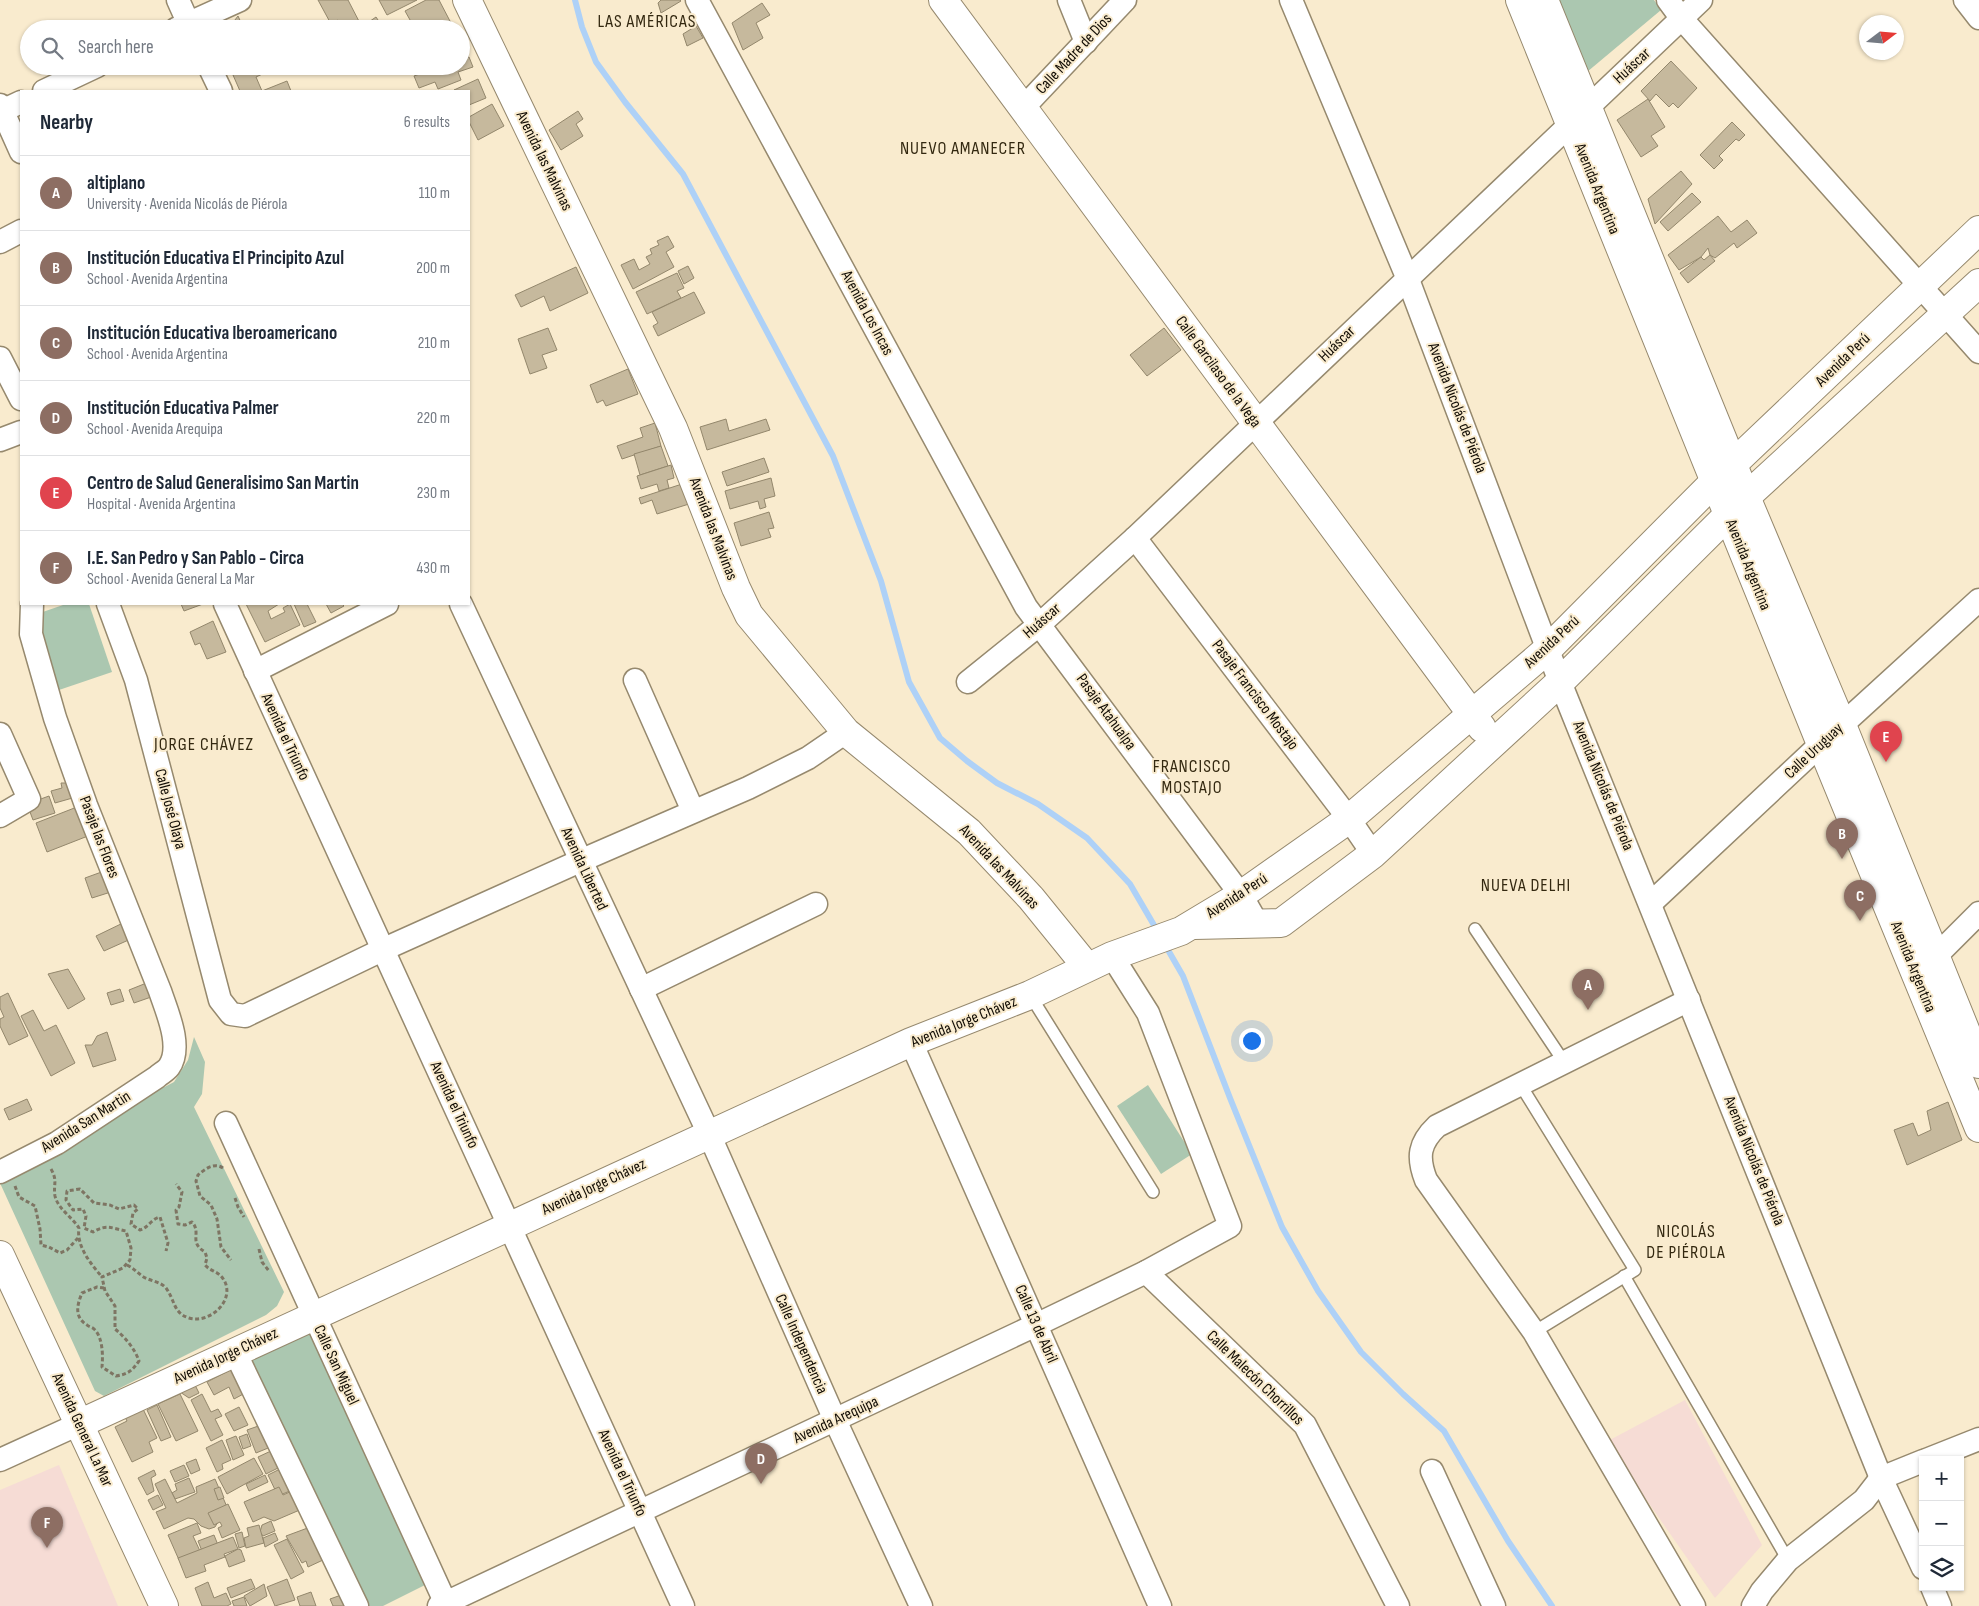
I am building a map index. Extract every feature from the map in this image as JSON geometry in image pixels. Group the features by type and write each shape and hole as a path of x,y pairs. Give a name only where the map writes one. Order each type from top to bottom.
{"street":[{"path":"178,0 183,20"},
{"path":"199,20 240,0"},
{"name":"Avenida las Malvinas","path":"467,0 673,428 736,588 749,615 846,732 969,832 1031,898 1087,967"},
{"name":"Avenida Los Incas","path":"697,0 1026,607 1040,624"},
{"name":"Calle Garcilaso de la Vega","path":"943,0 1493,743"},
{"path":"1070,0 1086,42"},
{"name":"Calle Madre de Dios","path":"1024,108 1125,0"},
{"name":"Avenida Nicolás de Piérola","path":"1291,0 1408,277 1560,682 1651,903 1881,1478 1919,1559"},
{"name":"Avenida Argentina","path":"1520,0 1580,116"},
{"name":"Avenida Argentina","path":"1544,0 1580,116 1737,506 1821,744 1895,892 1934,956 1979,1064"},
{"path":"1668,0 1682,19 1979,352"},
{"name":"Huáscar","path":"968,682 1040,624 1135,538 1701,0"},
{"path":"1965,0 1979,18"},
{"path":"46,90 78,75"},
{"path":"213,75 221,90"},
{"path":"8,106 20,148"},
{"name":"Avenida Perú","path":"1187,928 1241,895 1349,819 1548,648 1724,474 1979,230"},
{"path":"0,242 20,232"},
{"name":"Avenida Perú","path":"1187,928 1281,923 1372,854 1560,682 1737,506 1979,283"},
{"path":"0,358 20,397"},
{"path":"0,440 20,432"},
{"name":"Avenida Argentina","path":"1737,506 1842,725 1895,892 1916,977 1979,1128"},
{"name":"Pasaje Francisco Mostajo","path":"1135,538 1349,819 1372,854"},
{"name":"Calle Uruguay","path":"1651,903 1979,600"},
{"name":"Pasaje las Flores","path":"32,605 31,634 55,718 86,805 170,1019 174,1040 173,1057 168,1068"},
{"name":"Calle José Olaya","path":"108,605 136,680 220,1000 231,1014 245,1016 382,950"},
{"name":"Avenida el Triunfo","path":"224,605 683,1606"},
{"path":"255,671 385,605"},
{"name":"Avenida Liberted","path":"461,605 709,1134"},
{"name":"Pasaje Atahualpa","path":"1040,624 1241,895 1257,923"},
{"path":"636,680 693,810"},
{"path":"382,950 693,810 748,788 808,758 846,732"},
{"path":"0,734 29,799 0,816"},
{"path":"641,989 816,904"},
{"path":"1916,977 1934,956 1979,914"},
{"name":"Avenida Jorge Chávez","path":"0,1460 911,1042 1030,995 1120,953 1187,928"},
{"name":"Avenida Arequipa","path":"444,1605 1146,1272 1230,1226 1148,1013 1120,953"},
{"path":"1689,1000 1438,1126 1429,1134 1423,1144 1420,1155 1421,1168 1433,1190 1534,1332 1694,1606"},
{"name":"Calle 13 de Abril","path":"911,1042 1160,1606"},
{"name":"Avenida San Martin","path":"8,1175 168,1068"},
{"name":"Calle San Miguel","path":"226,1123 444,1605"},
{"name":"Calle Independencia","path":"709,1134 835,1420 921,1606"},
{"name":"Avenida General La Mar","path":"0,1255 164,1606"},
{"name":"Calle Malecón Chorrillos","path":"1146,1272 1305,1425 1398,1606"},
{"path":"235,1352 357,1606"},
{"path":"1934,1456 1979,1439"},
{"path":"1753,1606 1762,1591 1788,1560 1864,1500 1881,1478 1919,1462"},
{"path":"1432,1471 1494,1606"},
{"path":"1934,1591 1940,1606"}],"lane":[{"path":"1475,928 1564,1062"},
{"path":"1030,995 1153,1192"},
{"path":"1520,1084 1635,1270 1534,1332"},
{"path":"1624,1276 1788,1560"}],"path":[{"path":"226,1170 220,1166 212,1166 198,1175 196,1181 200,1196 211,1205 217,1218 221,1247 231,1260"},
{"path":"46,1167 51,1169 56,1177 55,1197 61,1208 79,1228 78,1238 92,1266 102,1277 104,1288 115,1306 115,1329 137,1354 139,1361 128,1374 116,1376 102,1367 103,1349 95,1329 85,1324 79,1317 77,1309 82,1293 96,1287 104,1288"},
{"path":"8,1175 19,1198 35,1206 40,1229 41,1246 49,1247 60,1253 67,1250 78,1238"},
{"path":"127,1265 136,1269 143,1277 156,1281 165,1287 174,1308 190,1318 206,1318 221,1307 225,1297 226,1285 221,1274 205,1265 207,1258 205,1252 195,1243 196,1227 192,1222 185,1225 178,1224 176,1210 179,1207 182,1192 176,1184"},
{"path":"102,1277 127,1265 130,1260 131,1254 126,1231 103,1227 93,1232 84,1228 86,1216 83,1209 73,1210 66,1200 67,1191 80,1189 94,1203 110,1205 119,1209 134,1206 138,1209 133,1213 131,1224 140,1230 144,1229 154,1218 160,1217 168,1242 166,1251"},
{"path":"235,1193 238,1207 249,1224"},
{"path":"258,1241 262,1262 275,1277"}],"shaded area":[{"path":"1685,1400 1762,1545 1715,1598 1606,1442"},
{"path":"59,1465 118,1606 0,1606 0,1490"}],"green space":[{"path":"1556,0 1654,0 1661,10 1587,72"},
{"path":"63,605 89,605 112,672 59,690 34,615"},
{"path":"194,1037 205,1062 202,1094 194,1107 284,1292 277,1306 266,1315 104,1396 95,1391 0,1183 4,1171 174,1082 188,1060"},
{"path":"1148,1085 1192,1154 1161,1174 1117,1106"},
{"path":"314,1331 429,1583 383,1606 367,1606 248,1362"}],"building":[{"path":"318,0 348,0 358,20 338,20 329,20"},
{"path":"379,0 417,0 387,15"},
{"path":"426,0 439,0 449,20 410,20 405,11"},
{"path":"661,0 681,1 661,13 658,3"},
{"path":"762,3 770,15 756,23 763,38 743,50 732,23"},
{"path":"696,26 703,38 687,46 683,34"},
{"path":"1671,61 1697,88 1678,108 1673,103 1669,107 1656,94 1650,101 1641,91"},
{"path":"233,75 260,75 256,77 262,90 240,90"},
{"path":"459,75 461,80 438,89 435,82 419,88 414,76"},
{"path":"478,79 486,98 470,105 470,90 454,90"},
{"path":"287,81 291,90 264,90"},
{"path":"1648,99 1665,127 1651,136 1658,146 1641,157 1617,120"},
{"path":"492,104 504,126 478,140 470,124 470,116"},
{"path":"578,111 583,119 576,124 583,136 561,150 549,130"},
{"path":"1732,122 1745,135 1739,141 1736,139 1719,156 1723,160 1714,169 1700,155"},
{"path":"1681,171 1692,184 1655,224 1648,199"},
{"path":"1692,193 1701,202 1668,231 1660,222"},
{"path":"1718,216 1731,232 1747,220 1757,233 1737,248 1734,243 1715,258 1710,255 1708,248 1701,257 1679,270 1668,255"},
{"path":"668,236 674,247 666,252 674,267 633,289 621,265 634,259 639,270 650,264 646,257 652,254 650,249 659,245 657,241"},
{"path":"1710,255 1715,261 1688,283 1680,273 1701,257 1704,260"},
{"path":"688,266 694,278 684,284 678,271"},
{"path":"576,267 588,293 550,311 544,296 521,307 515,295"},
{"path":"677,273 684,288 677,291 681,298 647,314 636,292"},
{"path":"694,292 705,313 658,336 653,326 658,323 652,312"},
{"path":"548,328 557,350 542,355 547,368 530,374 518,339"},
{"path":"1164,328 1181,350 1147,376 1130,355"},
{"path":"628,369 638,394 606,406 603,400 597,403 590,385"},
{"path":"726,419 729,431 766,419 770,430 707,450 700,427"},
{"path":"655,423 661,446 622,459 617,446 643,437 640,428"},
{"path":"661,446 668,466 640,475 634,454"},
{"path":"764,458 769,472 727,486 722,472"},
{"path":"671,465 674,478 667,480 669,488 659,491 657,484 641,489 637,476"},
{"path":"771,478 775,496 764,499 766,507 760,509 758,501 730,509 725,491"},
{"path":"682,484 689,504 657,514 652,500 641,504 639,498"},
{"path":"769,512 774,528 768,529 771,537 741,546 734,523"},
{"path":"181,605 200,605 184,611"},
{"path":"246,605 277,605 268,611 271,619 285,612 283,608 290,605 300,625 265,642"},
{"path":"294,605 308,605 316,622 304,627"},
{"path":"327,605 344,606 331,613"},
{"path":"213,621 226,652 207,659 200,643 195,645 190,632"},
{"path":"61,783 71,783 76,797 55,803 51,791 62,788"},
{"path":"49,796 55,813 33,820 27,804"},
{"path":"82,805 93,834 47,852 36,823"},
{"path":"107,870 114,891 92,898 85,878"},
{"path":"125,922 133,938 104,951 96,936"},
{"path":"68,969 85,999 68,1009 48,974"},
{"path":"149,982 154,996 134,1003 129,990"},
{"path":"120,989 124,1001 111,1005 107,993"},
{"path":"8,993 28,1036 9,1045 0,1026 0,1019 4,1017 0,1008 0,997"},
{"path":"33,1010 44,1031 56,1025 75,1063 51,1076 21,1016"},
{"path":"107,1032 116,1060 93,1067 85,1045 92,1045 97,1036"},
{"path":"27,1099 32,1110 9,1120 4,1109"},
{"path":"1948,1102 1962,1140 1907,1165 1894,1130 1913,1123 1918,1136 1931,1130 1927,1111"},
{"path":"236,1367 249,1391 234,1399 229,1387 214,1395 207,1382"},
{"path":"195,1385 199,1393 189,1398 180,1392"},
{"path":"180,1394 198,1431 176,1441 158,1404"},
{"path":"202,1394 211,1412 218,1409 222,1416 215,1419 223,1435 211,1441 191,1400"},
{"path":"157,1405 171,1437 161,1441 147,1410"},
{"path":"239,1407 248,1425 234,1431 225,1414"},
{"path":"143,1409 157,1438 149,1442 153,1452 132,1462 115,1427 127,1421 125,1417"},
{"path":"264,1424 273,1446 256,1453 247,1430"},
{"path":"247,1434 251,1446 243,1449 239,1437"},
{"path":"236,1436 244,1455 233,1460 226,1440"},
{"path":"222,1440 231,1460 222,1464 223,1469 217,1472 206,1448"},
{"path":"273,1450 280,1467 266,1474 258,1457"},
{"path":"254,1458 263,1474 227,1494 218,1477"},
{"path":"196,1459 200,1470 191,1474 186,1463"},
{"path":"184,1465 189,1476 175,1482 170,1471"},
{"path":"282,1468 292,1490 278,1496 268,1475"},
{"path":"154,1470 156,1475 151,1478 154,1491 147,1495 138,1478"},
{"path":"265,1475 268,1482 249,1491 246,1484"},
{"path":"189,1478 195,1492 175,1499 172,1493 177,1490 175,1484"},
{"path":"165,1479 177,1503 197,1493 196,1487 215,1479 227,1507 215,1527 209,1529 201,1526 194,1519 188,1518 164,1529 156,1512 166,1508 155,1484"},
{"path":"220,1487 224,1498 218,1500 214,1489"},
{"path":"279,1487 283,1495 294,1490 302,1509 274,1521 264,1517 253,1522 244,1502"},
{"path":"158,1495 163,1505 153,1510 148,1500"},
{"path":"228,1504 240,1530 222,1538 218,1528 222,1526 220,1522 214,1525 208,1513"},
{"path":"271,1521 275,1531 263,1536 260,1532 262,1525"},
{"path":"197,1523 201,1533 193,1536 200,1551 179,1560 168,1535"},
{"path":"259,1525 264,1543 246,1548 244,1538 249,1536 247,1528"},
{"path":"313,1526 323,1560 308,1567 306,1561 302,1563 286,1536"},
{"path":"242,1532 245,1546 239,1548 235,1534"},
{"path":"275,1533 278,1540 265,1547 263,1538"},
{"path":"214,1535 220,1550 204,1556 198,1541"},
{"path":"233,1537 238,1549 224,1554 225,1557 204,1565 206,1571 186,1578 178,1558"},
{"path":"287,1539 304,1572 291,1579 274,1545"},
{"path":"238,1549 241,1550 245,1561 229,1567 225,1556"},
{"path":"251,1579 255,1588 231,1598 227,1588"},
{"path":"287,1579 295,1600 275,1606 267,1587"},
{"path":"208,1582 214,1598 226,1593 231,1604 227,1606 202,1606 195,1588"},
{"path":"264,1584 267,1596 250,1606 244,1596"},
{"path":"311,1592 316,1606 300,1606 297,1597"},
{"path":"344,1594 348,1606 333,1606 330,1599"},
{"path":"244,1597 247,1606 234,1606 232,1601"}],"waterway":[{"path":"575,0 582,27 596,62 625,102 683,174 833,456 881,581 909,682 940,738 997,783 1038,804 1087,838 1130,884 1158,932"},
{"path":"1164,943 1183,976 1282,1227 1318,1291 1361,1352 1444,1431 1508,1541 1552,1606"}],"place":[{"name":"Centro de Salud Generalisimo San Martin","path":"1886,762"},
{"name":"Institución Educativa El Principito Azul","path":"1842,859"},
{"name":"Institución Educativa Iberoamericano","path":"1860,921"},
{"name":"altiplano","path":"1588,1010"},
{"name":"Institución Educativa Palmer","path":"761,1484"},
{"name":"I.E. San Pedro y San Pablo - Circa","path":"47,1548"}],"district":[{"name":"LAS AMÉRICAS","path":"647,21"},
{"name":"NUEVO AMANECER","path":"963,148"},
{"name":"JORGE CHÁVEZ","path":"204,744"},
{"name":"FRANCISCO MOSTAJO","path":"1192,776"},
{"name":"NUEVA DELHI","path":"1526,885"},
{"name":"NICOLÁS DE PIÉROLA","path":"1686,1241"}]}
